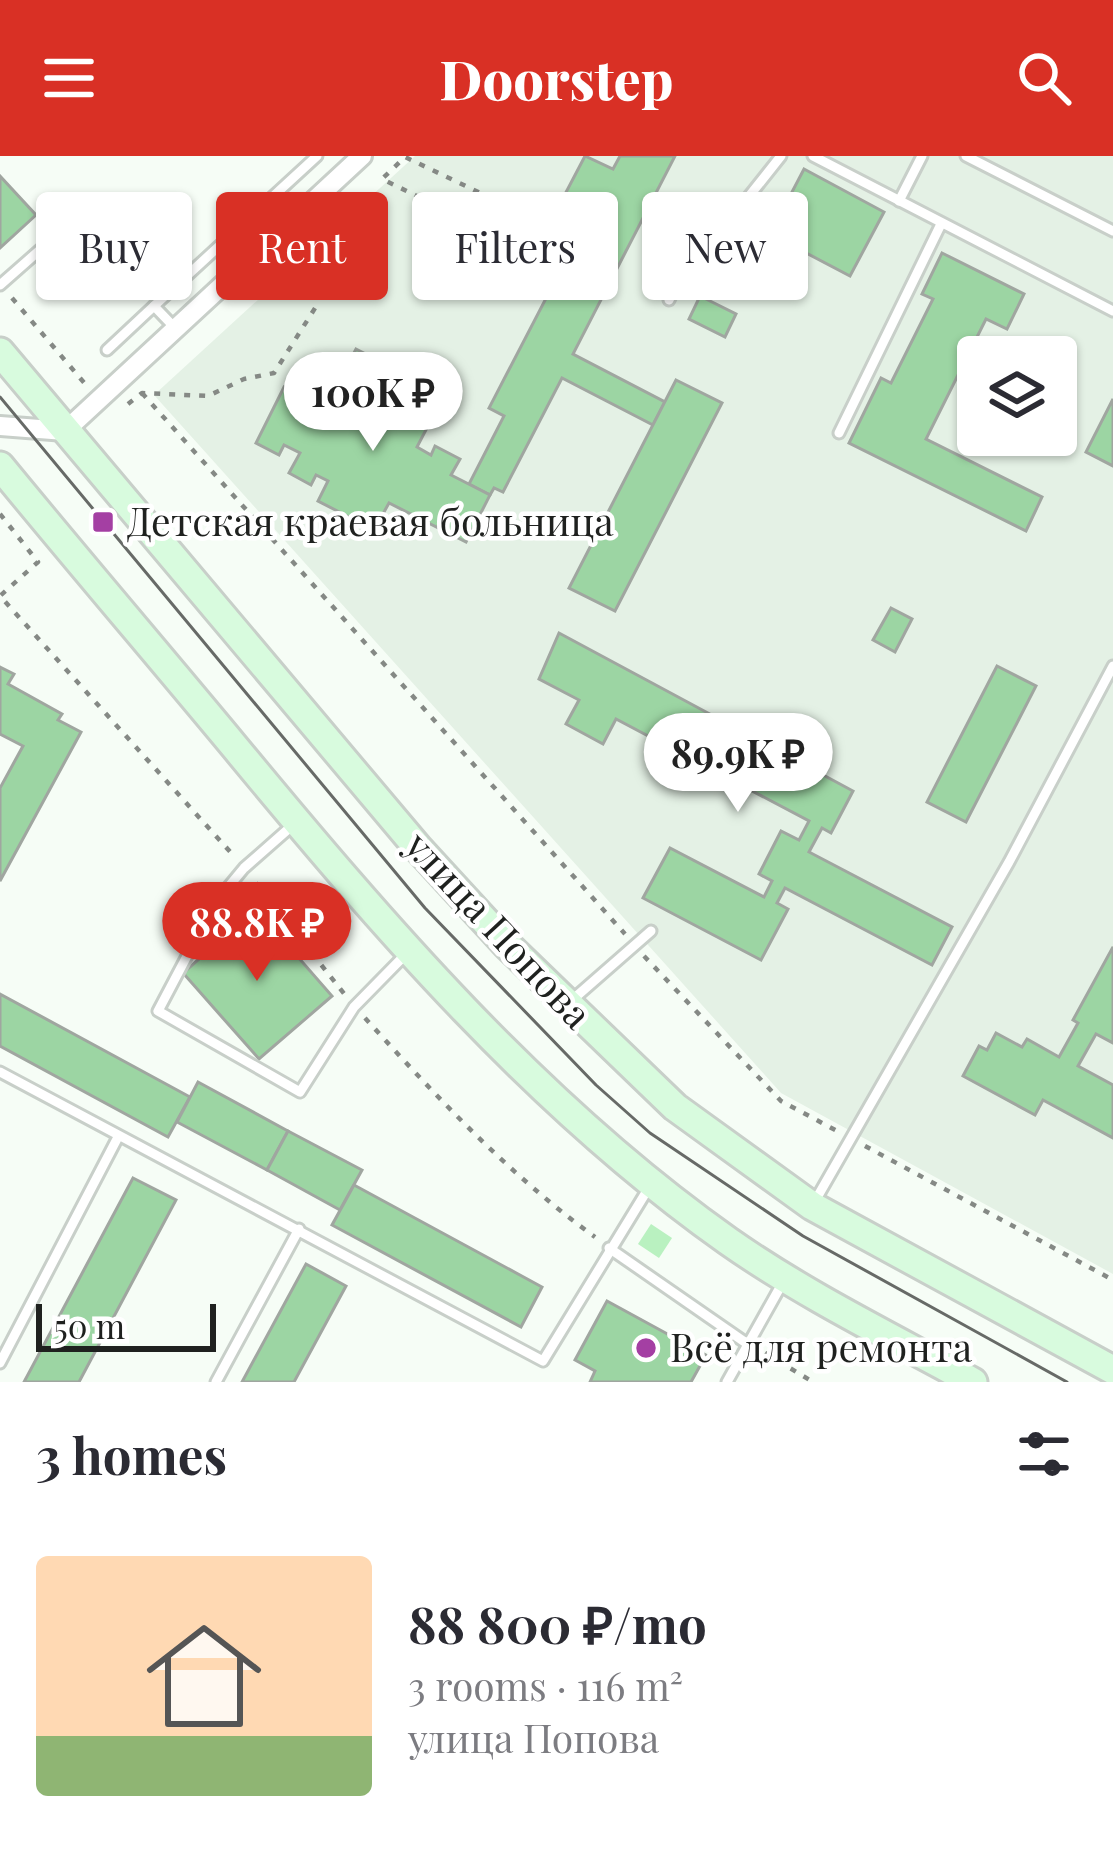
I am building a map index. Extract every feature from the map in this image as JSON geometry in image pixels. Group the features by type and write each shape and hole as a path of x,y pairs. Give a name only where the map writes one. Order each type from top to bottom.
{"main road":[{"name":"улица Попова","path":"0,352 418,848 567,1005 675,1108 812,1206 1110,1371"},
{"name":"улица Попова","path":"0,466 409,951 570,1112 652,1183 785,1278 973,1382"}],"street":[{"path":"0,426 65,431 362,156"}],"lane":[{"path":"106,350 317,156"},
{"path":"752,192 781,156"},
{"path":"813,156 1113,311"},
{"path":"899,201 922,156"},
{"path":"966,156 1113,232"},
{"path":"838,433 941,224"},
{"path":"0,285 36,253"},
{"path":"154,306 176,329"},
{"path":"812,1206 1009,862 1113,666"},
{"path":"297,822 244,868 215,903 158,1011 300,1092 354,1006 409,951"},
{"path":"567,1005 651,932"},
{"path":"0,1072 543,1361 652,1183"},
{"path":"0,1363 118,1138"},
{"path":"216,1382 299,1229"},
{"path":"609,1248 749,1345"},
{"path":"728,1382 785,1278"}],"path":[{"path":"412,194 382,179 405,157 478,192"},
{"path":"0,285 86,386"},
{"path":"317,305 274,373 208,396 142,393 635,945 781,1101 1113,1280"},
{"path":"0,514 38,562 0,596 244,868 354,1006 445,1106 539,1197 609,1248"},
{"path":"749,1345 813,1382"}],"shaded area":[{"path":"415,156 1113,156 1113,1274 781,1093 154,395 258,300 388,300 388,192 376,192"}],"green space":[{"path":"651,1224 672,1238 659,1258 638,1244"}],"building":[{"path":"585,156 613,169 620,156 675,156 656,192 642,192 642,220 618,267 618,192 566,192"},
{"path":"804,169 884,212 850,276 808,254 808,192 792,192"},
{"path":"0,176 36,215 0,248"},
{"path":"942,253 1024,294 1007,329 986,319 978,336 957,336 957,377 926,439 1042,497 1026,531 849,443 881,378 891,383 933,299 922,294"},
{"path":"545,300 601,300 573,354 665,402 653,425 562,378 503,492 494,488 490,495 469,484 504,416 489,408"},
{"path":"698,300 736,314 725,337 689,319"},
{"path":"356,349 412,378 395,409 428,426 417,447 431,455 435,446 460,459 451,475 490,495 466,542 389,503 374,530 318,501 328,481 316,475 311,485 289,473 300,453 284,445 279,455 256,443 284,387 350,421 361,400 336,387"},
{"path":"676,380 722,403 615,611 569,588"},
{"path":"1113,399 1113,466 1086,452"},
{"path":"891,608 912,619 895,652 873,640"},
{"path":"559,633 853,791 831,833 822,828 809,852 952,927 932,965 785,888 777,903 788,909 761,960 643,898 670,848 764,897 772,881 759,874 781,831 799,840 809,821 616,719 603,744 566,724 579,700 539,679"},
{"path":"997,666 1036,686 966,822 927,802"},
{"path":"0,667 14,674 8,684 62,714 58,720 81,732 0,881 0,788 23,746 0,734"},
{"path":"256,909 332,996 259,1059 183,973"},
{"path":"1113,947 1113,1043 1096,1034 1078,1066 1113,1085 1113,1138 1043,1100 1035,1115 963,1076 979,1046 987,1050 996,1033 1022,1047 1027,1039 1059,1057 1078,1023 1073,1020"},
{"path":"0,994 190,1097 168,1137 0,1046"},
{"path":"198,1082 288,1131 267,1170 177,1122"},
{"path":"288,1131 362,1170 340,1210 267,1170"},
{"path":"133,1178 176,1200 79,1382 24,1382"},
{"path":"354,1185 542,1287 521,1327 332,1225"},
{"path":"306,1264 346,1286 294,1382 242,1382"},
{"path":"607,1301 706,1355 691,1382 590,1382 595,1371 575,1360"}],"tram line":[{"path":"0,397 425,908 596,1085 650,1133 803,1236 1067,1382"}],"place":[{"name":"Детская краевая больница","path":"103,522"},
{"name":"Всё для ремонта","path":"646,1348"}]}
